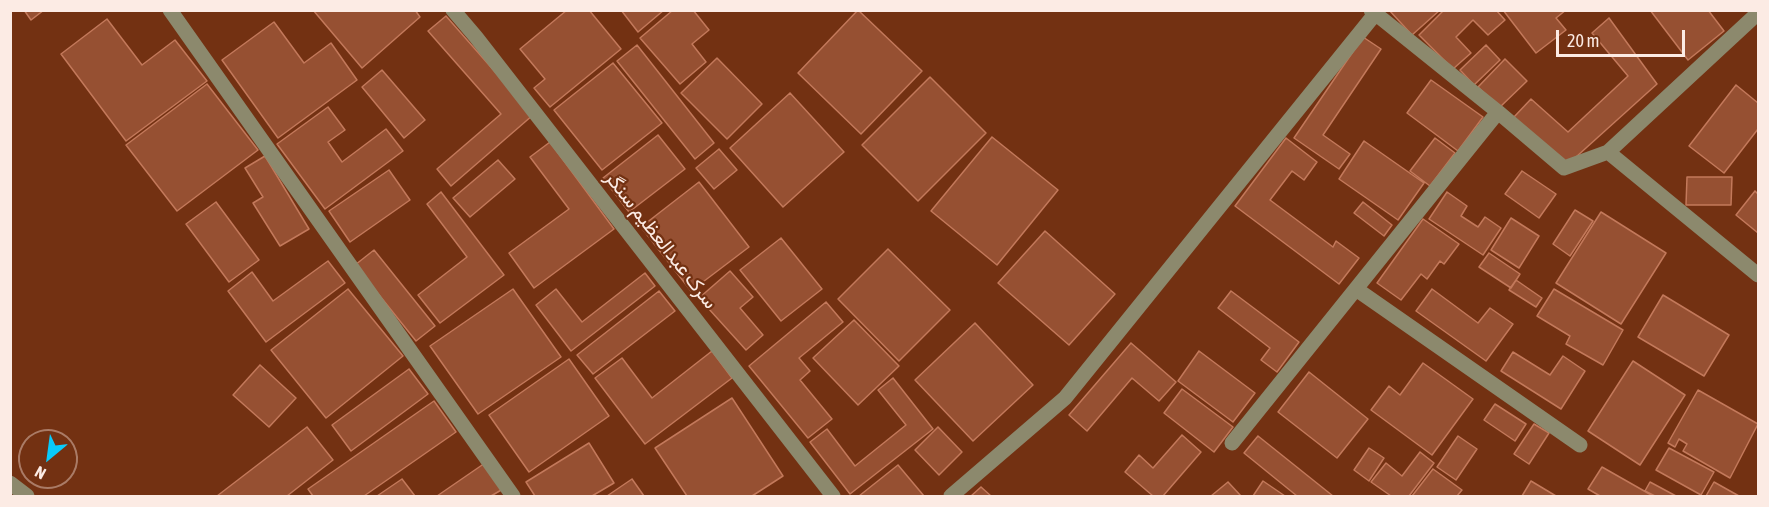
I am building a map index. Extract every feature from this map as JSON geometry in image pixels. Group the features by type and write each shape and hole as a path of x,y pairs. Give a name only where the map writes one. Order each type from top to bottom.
{"street":[{"path":"170,10 513,496"},
{"name":"سرک عبدالعظیم سنگر","path":"453,10 833,496"},
{"path":"951,496 1065,398 1373,12 1564,168 1608,152 1758,13"},
{"path":"1232,443 1498,112"},
{"path":"1608,152 1758,275"},
{"path":"1356,290 1580,445"},
{"path":"10,483 27,496"}],"building":[{"path":"24,10 44,10 31,20"},
{"path":"313,10 415,10 420,17 362,68"},
{"path":"567,10 589,10 621,49 550,107 534,88 545,79 520,49"},
{"path":"621,10 664,10 638,32"},
{"path":"673,10 693,10 709,30 692,44 706,62 680,84 640,38"},
{"path":"858,10 922,71 861,134 798,73"},
{"path":"1389,10 1440,10 1412,35"},
{"path":"1444,10 1496,10 1505,20 1488,35 1473,20 1456,37 1471,53 1453,69 1419,35"},
{"path":"1503,10 1566,10 1556,18 1566,30 1536,53"},
{"path":"1650,10 1708,10 1724,31 1688,60"},
{"path":"446,16 533,115 451,186 437,169 501,114 428,31"},
{"path":"1609,18 1657,84 1566,166 1513,118 1531,99 1568,132 1628,76 1592,33"},
{"path":"107,19 142,65 175,40 207,81 126,141 61,54"},
{"path":"274,22 304,63 331,43 357,80 278,138 222,60"},
{"path":"1363,37 1381,49 1323,135 1350,154 1339,169 1294,138"},
{"path":"637,45 714,143 695,159 617,61"},
{"path":"1486,45 1500,60 1474,85 1460,70"},
{"path":"717,58 762,104 727,139 681,93"},
{"path":"1505,59 1527,81 1499,108 1478,87"},
{"path":"613,63 662,123 602,170 554,110"},
{"path":"382,70 425,120 404,138 362,87"},
{"path":"930,77 986,133 918,201 862,145"},
{"path":"1431,80 1483,117 1458,151 1407,113"},
{"path":"207,84 258,150 177,211 126,145"},
{"path":"1736,85 1758,103 1758,129 1724,173 1689,146"},
{"path":"790,93 844,152 783,207 730,148"},
{"path":"328,107 345,130 328,142 342,162 386,129 403,151 325,209 277,144"},
{"path":"658,135 685,169 629,212 603,178"},
{"path":"992,137 1058,190 997,265 931,211"},
{"path":"1286,138 1317,162 1304,180 1292,171 1270,200 1333,247 1336,241 1359,258 1339,284 1235,206"},
{"path":"1435,138 1455,153 1430,186 1410,171"},
{"path":"1364,141 1424,183 1398,220 1339,179"},
{"path":"550,142 614,229 534,288 509,253 569,209 530,157"},
{"path":"719,149 737,170 714,189 696,168"},
{"path":"265,156 309,229 280,246 253,203 263,197 245,168"},
{"path":"498,160 515,179 470,217 453,198"},
{"path":"389,170 410,200 350,242 329,211"},
{"path":"1522,171 1556,194 1539,218 1505,194"},
{"path":"1687,177 1732,177 1731,205 1686,205"},
{"path":"699,182 749,247 691,291 641,227"},
{"path":"1755,191 1758,194 1758,233 1736,215"},
{"path":"441,192 504,275 440,323 418,295 467,257 427,204"},
{"path":"1447,192 1467,206 1461,216 1478,227 1485,217 1501,228 1483,255 1429,219"},
{"path":"216,202 259,260 229,282 186,224"},
{"path":"1363,202 1392,225 1384,236 1354,213"},
{"path":"1575,210 1593,221 1570,256 1553,244"},
{"path":"1601,212 1666,253 1621,324 1556,283"},
{"path":"1511,218 1539,236 1519,268 1491,250"},
{"path":"1423,219 1459,244 1444,264 1440,261 1427,279 1421,274 1401,300 1377,283"},
{"path":"1045,231 1115,294 1069,345 998,283"},
{"path":"781,238 822,289 781,321 740,270"},
{"path":"888,249 950,310 899,361 838,299"},
{"path":"374,250 435,326 416,341 355,265"},
{"path":"1489,253 1520,274 1511,288 1479,267"},
{"path":"328,261 345,283 266,342 228,291 252,272 273,301"},
{"path":"730,271 753,297 740,308 763,335 746,350 699,298"},
{"path":"645,273 655,286 571,351 536,305 556,289 582,322"},
{"path":"1516,280 1542,298 1536,307 1509,290"},
{"path":"348,289 403,356 326,418 271,350"},
{"path":"513,289 561,357 478,414 430,346"},
{"path":"1432,289 1478,323 1490,308 1513,324 1486,361 1416,311"},
{"path":"1554,289 1623,330 1603,365 1566,344 1570,336 1537,316"},
{"path":"659,291 675,311 593,374 577,355"},
{"path":"1231,291 1299,342 1277,372 1261,360 1270,348 1218,308"},
{"path":"1663,295 1729,335 1704,376 1638,337"},
{"path":"826,302 843,322 799,358 810,371 800,380 832,419 808,438 749,366"},
{"path":"854,320 899,366 858,405 813,358"},
{"path":"975,323 1033,385 973,441 915,380"},
{"path":"1131,343 1176,382 1159,401 1132,378 1087,431 1069,415"},
{"path":"712,351 732,378 645,444 595,378 622,358 652,398"},
{"path":"1199,351 1255,393 1233,422 1178,381"},
{"path":"1513,352 1550,375 1563,356 1585,371 1561,409 1501,371"},
{"path":"569,359 609,416 529,472 489,415"},
{"path":"1633,361 1685,395 1640,465 1588,431"},
{"path":"1423,363 1473,399 1432,455 1371,410 1389,386 1400,395"},
{"path":"260,365 296,398 269,427 233,395"},
{"path":"409,369 428,394 351,451 332,425"},
{"path":"1309,372 1368,419 1337,458 1278,412"},
{"path":"893,378 933,429 850,494 810,442 827,429 855,466 906,425 878,390"},
{"path":"1182,389 1233,427 1214,452 1164,413"},
{"path":"1698,390 1758,424 1730,478 1683,451 1687,444 1679,439 1675,447 1668,443"},
{"path":"732,398 783,476 752,496 687,496 655,448"},
{"path":"434,401 456,432 364,496 313,496 308,489"},
{"path":"1495,404 1526,424 1515,441 1484,420"},
{"path":"1534,424 1549,433 1529,464 1514,454"},
{"path":"307,427 333,460 287,496 217,496"},
{"path":"938,427 962,452 939,475 915,450"},
{"path":"1182,435 1201,452 1163,496 1153,496 1125,472 1139,455 1153,468"},
{"path":"1258,436 1333,496 1297,496 1244,453"},
{"path":"1458,436 1477,449 1456,480 1437,467"},
{"path":"589,443 614,483 592,496 535,496 526,482"},
{"path":"1369,448 1384,458 1369,481 1354,470"},
{"path":"1669,448 1714,472 1701,495 1656,470"},
{"path":"1420,452 1434,463 1409,496 1391,496 1371,482 1386,463 1402,476"},
{"path":"485,463 503,489 491,496 437,496"},
{"path":"898,465 924,496 859,496"},
{"path":"1602,467 1653,496 1600,496 1588,489"},
{"path":"1433,469 1462,490 1457,496 1412,496"},
{"path":"402,479 415,496 377,496"},
{"path":"632,479 644,496 607,496"},
{"path":"1263,481 1285,496 1253,496"},
{"path":"1531,481 1556,496 1522,496"},
{"path":"1228,482 1241,496 1211,496"},
{"path":"1650,482 1676,496 1655,496 1645,491"},
{"path":"1714,482 1739,496 1706,496"},
{"path":"981,487 991,496 971,496"}]}
